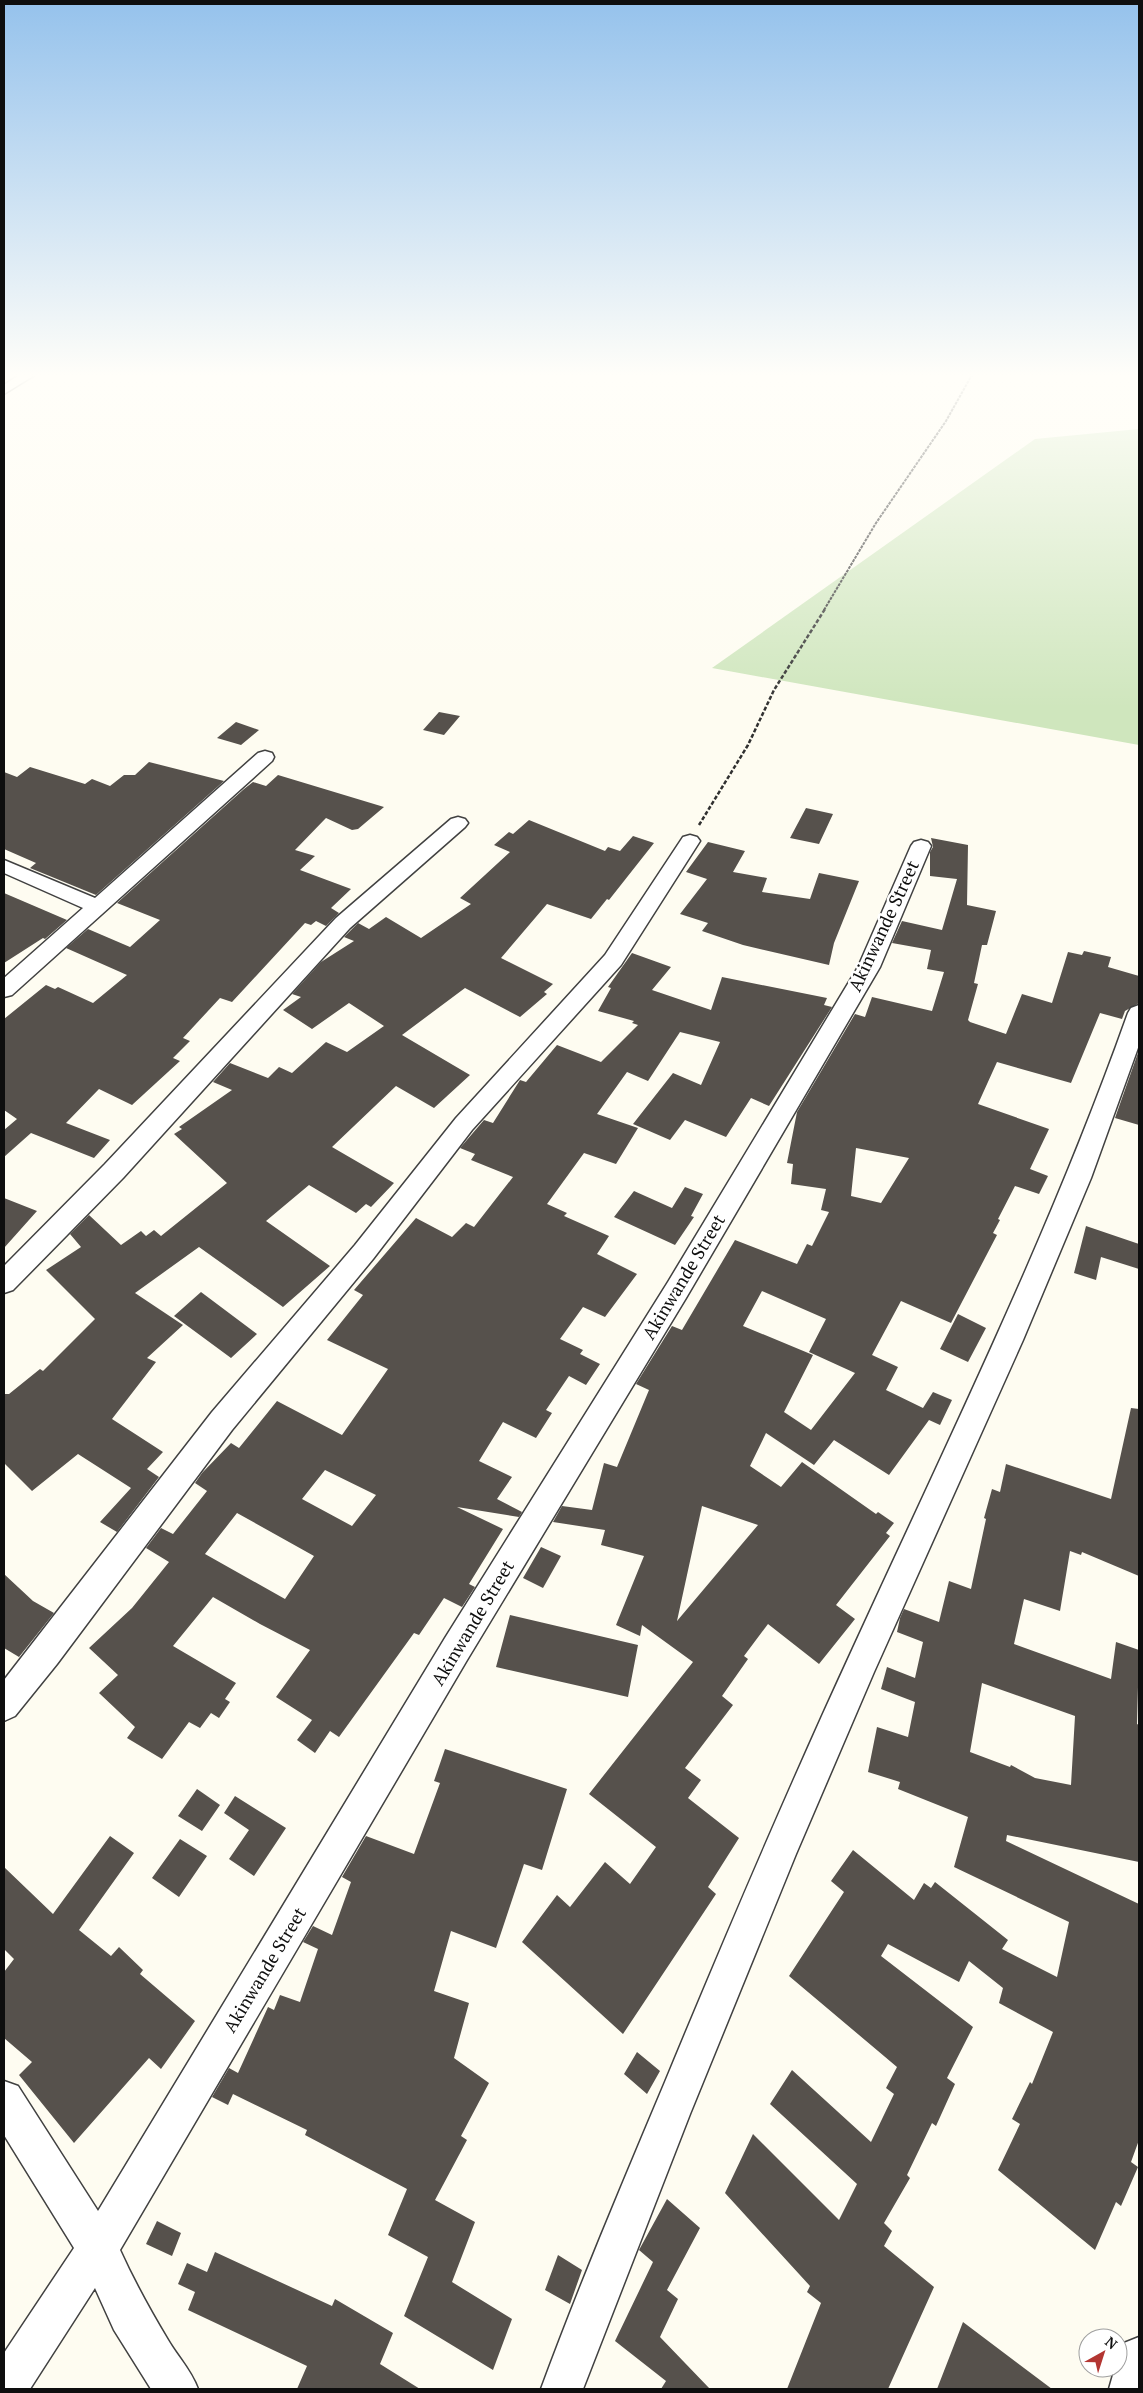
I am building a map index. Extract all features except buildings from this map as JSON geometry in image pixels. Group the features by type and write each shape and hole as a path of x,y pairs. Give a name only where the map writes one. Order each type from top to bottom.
{"street":[{"path":"4,990 96,906 265,758"},
{"path":"4,1284 121,1164 343,923 458,823"},
{"path":"4,1705 46,1653 222,1420 364,1252 464,1124 613,960 690,841"},
{"name":"Akinwande Street","path":"5,2389 98,2248 456,1649 677,1290 869,967 921,846"},
{"path":"4,866 96,906"},
{"path":"562,2389 652,2157 764,1888 1046,1254 1119,1074 1139,1013"},
{"path":"4,2100 98,2248 129,2314 156,2360 177,2389"}],"path":[{"path":"690,841 748,745 774,690 848,574 876,523 903,485"}],"green space":[{"path":"971,485 1139,485 1139,745 712,668"}]}
